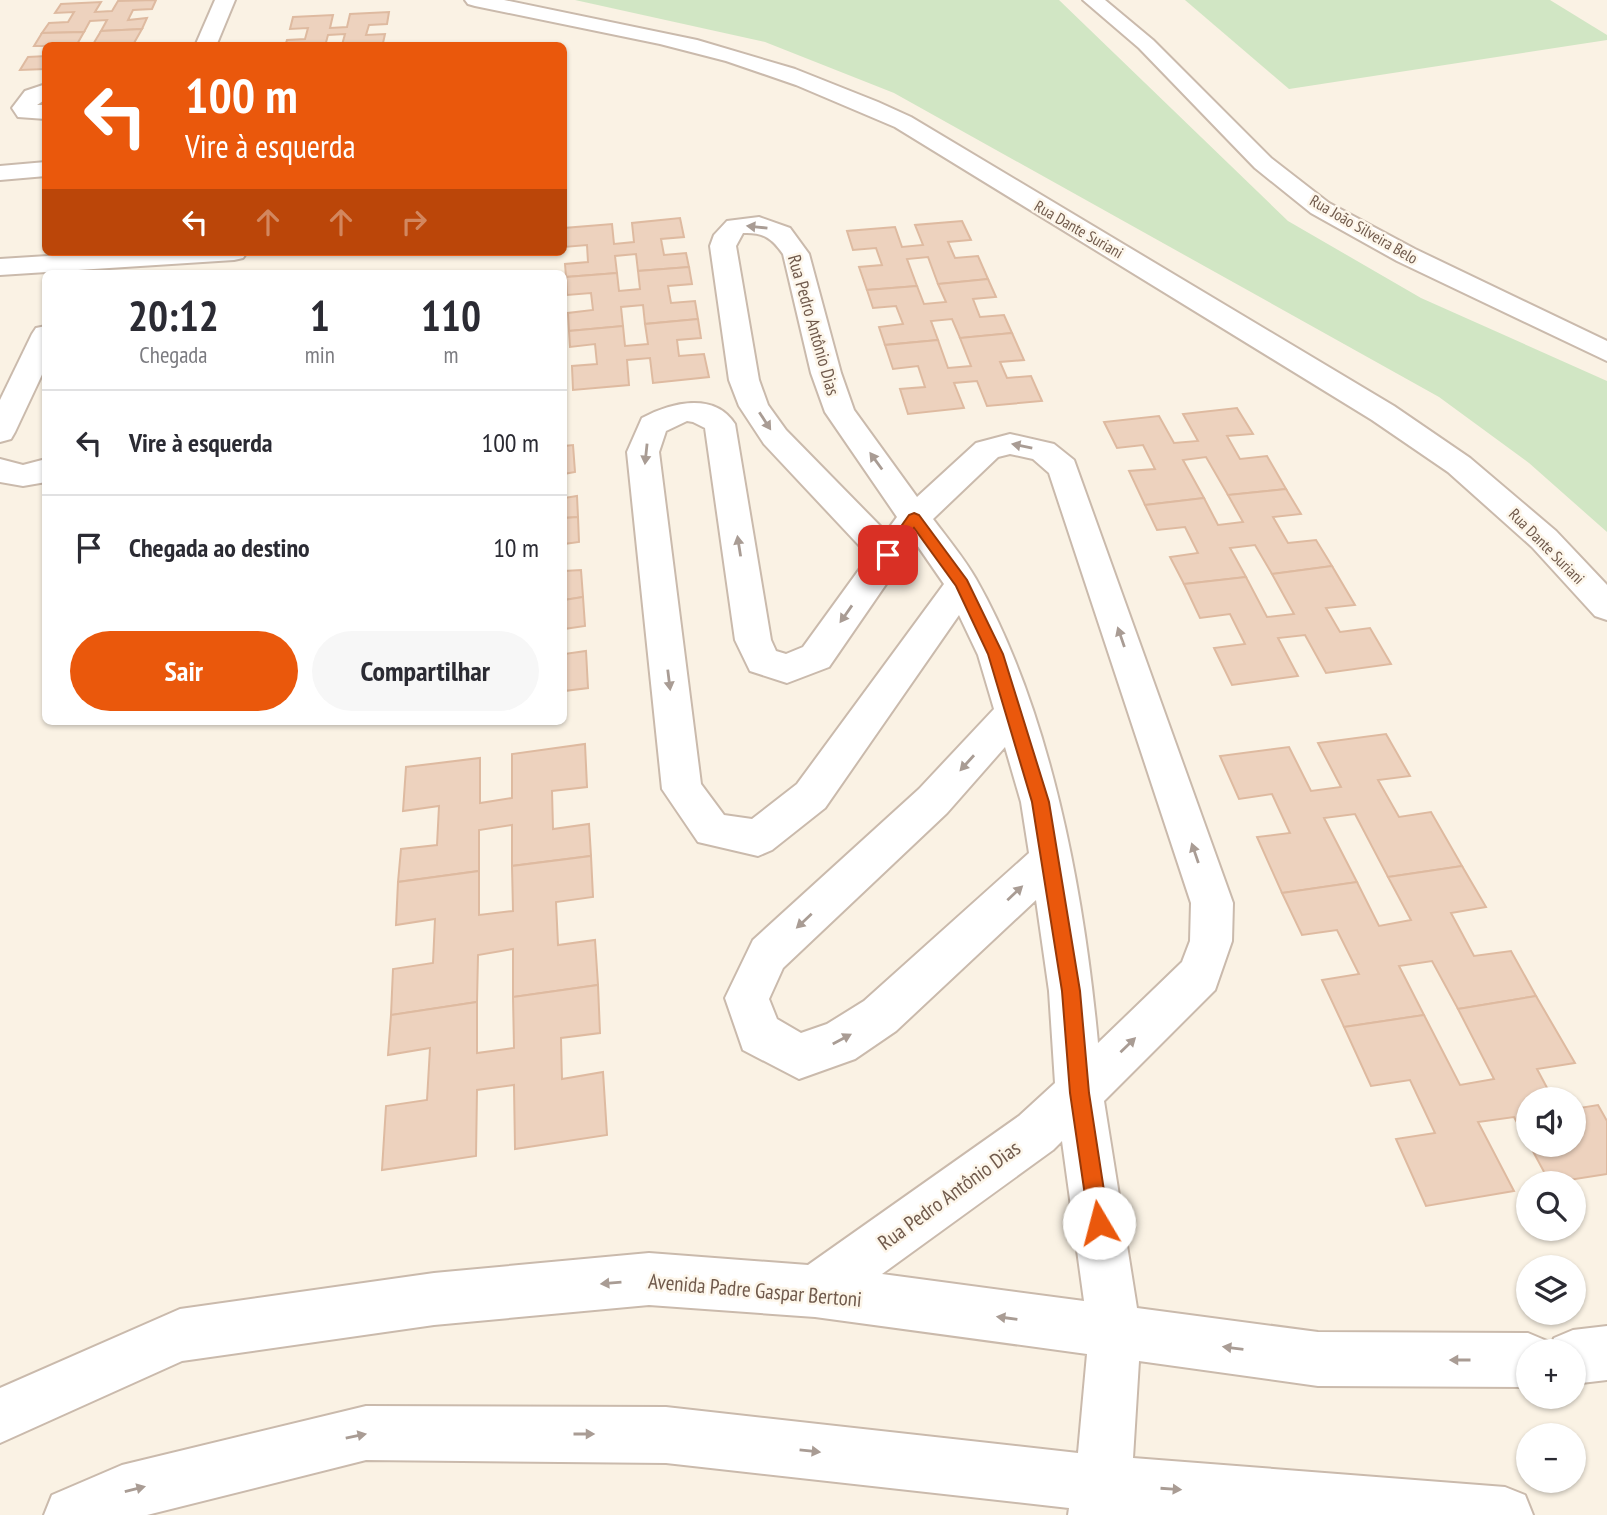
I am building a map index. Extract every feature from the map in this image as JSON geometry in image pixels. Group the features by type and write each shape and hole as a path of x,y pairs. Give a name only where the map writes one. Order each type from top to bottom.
{"street":[{"path":"207,42 225,0"},
{"name":"Rua Dante Suriani","path":"475,0 669,40 768,67 834,91 902,122 1205,303 1415,435 1458,465 1544,539 1607,607"},
{"name":"Rua João Silveira Belo","path":"1093,0 1146,44 1263,163 1320,208 1406,255 1607,352"},
{"path":"42,93 33,96 23,108 26,111 42,112"},
{"path":"0,173 42,169"},
{"name":"Rua Pedro Antônio Dias","path":"888,555 775,437 754,406 744,380 723,246 736,226 759,225 781,233 796,254 826,373 840,412 962,584 996,654 1041,802 1071,991 1080,1093 1115,1332 1099,1499"},
{"path":"0,267 154,265 209,256"},
{"path":"0,432 42,343"},
{"path":"962,584 811,796 758,838 712,830 682,789 643,452 653,425 677,411 705,414 720,424 753,640 763,662 787,669 816,657 914,518 987,450 1010,444 1043,450 1063,468 1212,903 1211,941 1200,975 1080,1093"},
{"path":"0,470 13,476 42,472"},
{"path":"1013,713 933,802 768,954 747,998 759,1034 799,1056 839,1042 880,1016 1050,860"},
{"name":"Rua Pedro Antônio Dias","path":"815,1291 1036,1133 1080,1093"},
{"name":"Avenida Padre Gaspar Bertoni","path":"0,1416 180,1335 435,1299 649,1279 815,1291 1318,1359 1516,1360"},
{"path":"1586,1355 1607,1353"},
{"path":"72,1515 122,1493 366,1433 666,1435 1099,1499 1505,1515"}],"green space":[{"path":"575,0 1059,0 1288,221 1421,298 1607,381 1607,532 1529,463 1439,397 894,93 765,42"},
{"path":"1185,0 1550,0 1607,35 1607,40 1289,89"}],"building":[{"path":"156,0 152,9 133,10 128,20 147,18 142,29 101,31 107,20 90,21 84,32 42,33 49,23 68,22 74,12 55,13 61,4 101,2 95,12 112,11 118,1"},
{"path":"389,12 387,24 369,25 366,35 385,34 383,42 343,42 345,34 328,35 326,42 286,42 305,39 308,28 290,29 293,17 333,15 330,28 347,27 350,14"},
{"path":"142,29 135,42 94,42 101,31"},
{"path":"84,32 78,42 42,42 42,46 34,46 42,33"},
{"path":"42,56 42,69 20,70 28,57"},
{"path":"680,218 684,237 661,239 664,255 686,253 689,267 638,271 636,254 615,256 617,273 567,277 565,264 588,262 587,245 567,247 567,228 612,224 614,244 634,242 632,223"},
{"path":"962,221 971,240 948,242 955,258 978,256 988,279 938,284 928,257 907,259 917,286 867,290 859,267 882,265 876,248 853,250 847,231 895,227 902,247 923,245 915,225"},
{"path":"689,267 692,284 668,286 671,303 695,301 698,319 645,324 643,305 621,307 623,326 569,331 568,313 593,310 591,293 567,295 567,277 617,273 619,291 640,289 638,271"},
{"path":"988,279 996,297 973,299 980,317 1004,315 1012,333 960,338 952,319 931,321 938,340 885,345 879,327 903,324 896,306 873,308 867,290 917,286 924,304 946,302 938,284"},
{"path":"698,319 701,338 677,340 679,356 704,354 709,377 653,383 650,358 627,360 629,385 573,390 572,366 597,364 595,344 570,347 569,331 623,326 625,346 648,344 645,324"},
{"path":"1012,333 1024,360 1000,362 1007,378 1031,376 1042,401 987,406 977,381 954,383 964,408 908,414 900,389 925,387 918,366 893,369 885,345 938,340 948,368 971,366 960,338"},
{"path":"1237,408 1253,434 1227,436 1240,459 1267,456 1286,489 1228,495 1206,457 1183,460 1204,498 1145,505 1129,471 1155,469 1143,445 1117,448 1104,422 1159,416 1174,443 1198,441 1183,414"},
{"path":"573,445 575,472 567,473 567,446"},
{"path":"1286,489 1301,514 1273,517 1288,543 1316,540 1332,566 1272,574 1255,545 1230,548 1246,577 1184,584 1170,557 1198,553 1185,527 1157,530 1145,505 1204,498 1218,525 1243,522 1228,495"},
{"path":"577,496 578,517 567,518 567,498"},
{"path":"578,517 579,542 567,544 567,518"},
{"path":"1332,566 1355,605 1326,608 1340,632 1370,628 1391,664 1326,673 1305,635 1278,638 1298,676 1232,685 1214,648 1245,644 1230,614 1200,618 1184,584 1246,577 1267,617 1294,614 1272,574"},
{"path":"581,570 583,597 567,600 567,571"},
{"path":"583,597 585,626 567,629 567,600"},
{"path":"586,651 588,688 567,691 567,654"},
{"path":"1386,734 1410,776 1378,780 1399,817 1431,812 1462,866 1388,877 1355,814 1324,818 1357,882 1282,893 1257,837 1290,833 1272,794 1239,799 1220,756 1289,747 1311,791 1341,787 1318,743"},
{"path":"585,744 587,787 552,791 553,829 589,824 591,856 512,866 512,825 479,830 479,871 398,882 401,849 437,845 439,806 403,811 406,767 480,758 480,803 512,798 512,754"},
{"path":"591,856 593,897 556,902 558,945 595,940 598,985 513,997 513,949 478,955 477,1002 391,1015 393,969 433,963 435,919 396,925 398,882 479,871 479,915 513,911 512,866"},
{"path":"1462,866 1486,907 1451,913 1474,956 1511,951 1536,996 1458,1009 1432,961 1399,966 1424,1015 1344,1027 1322,980 1359,974 1337,930 1302,935 1282,893 1357,882 1379,926 1411,920 1388,877"},
{"path":"598,985 600,1033 561,1038 562,1079 603,1072 607,1135 515,1149 514,1085 477,1090 476,1156 382,1170 386,1106 427,1100 430,1048 388,1055 391,1015 477,1002 477,1053 514,1048 513,997"},
{"path":"1536,996 1575,1063 1537,1069 1547,1087 1516,1087 1516,1121 1514,1117 1478,1122 1514,1191 1426,1206 1396,1139 1435,1133 1410,1080 1371,1086 1344,1027 1424,1015 1460,1085 1494,1079 1458,1009"},
{"path":"1598,1105 1607,1121 1607,1174 1586,1177 1586,1171 1544,1171 1536,1157 1586,1157 1586,1107"}],"route":[{"path":"888,555 914,518 962,584 996,654 1041,802 1071,991 1080,1093 1099,1223"}]}
